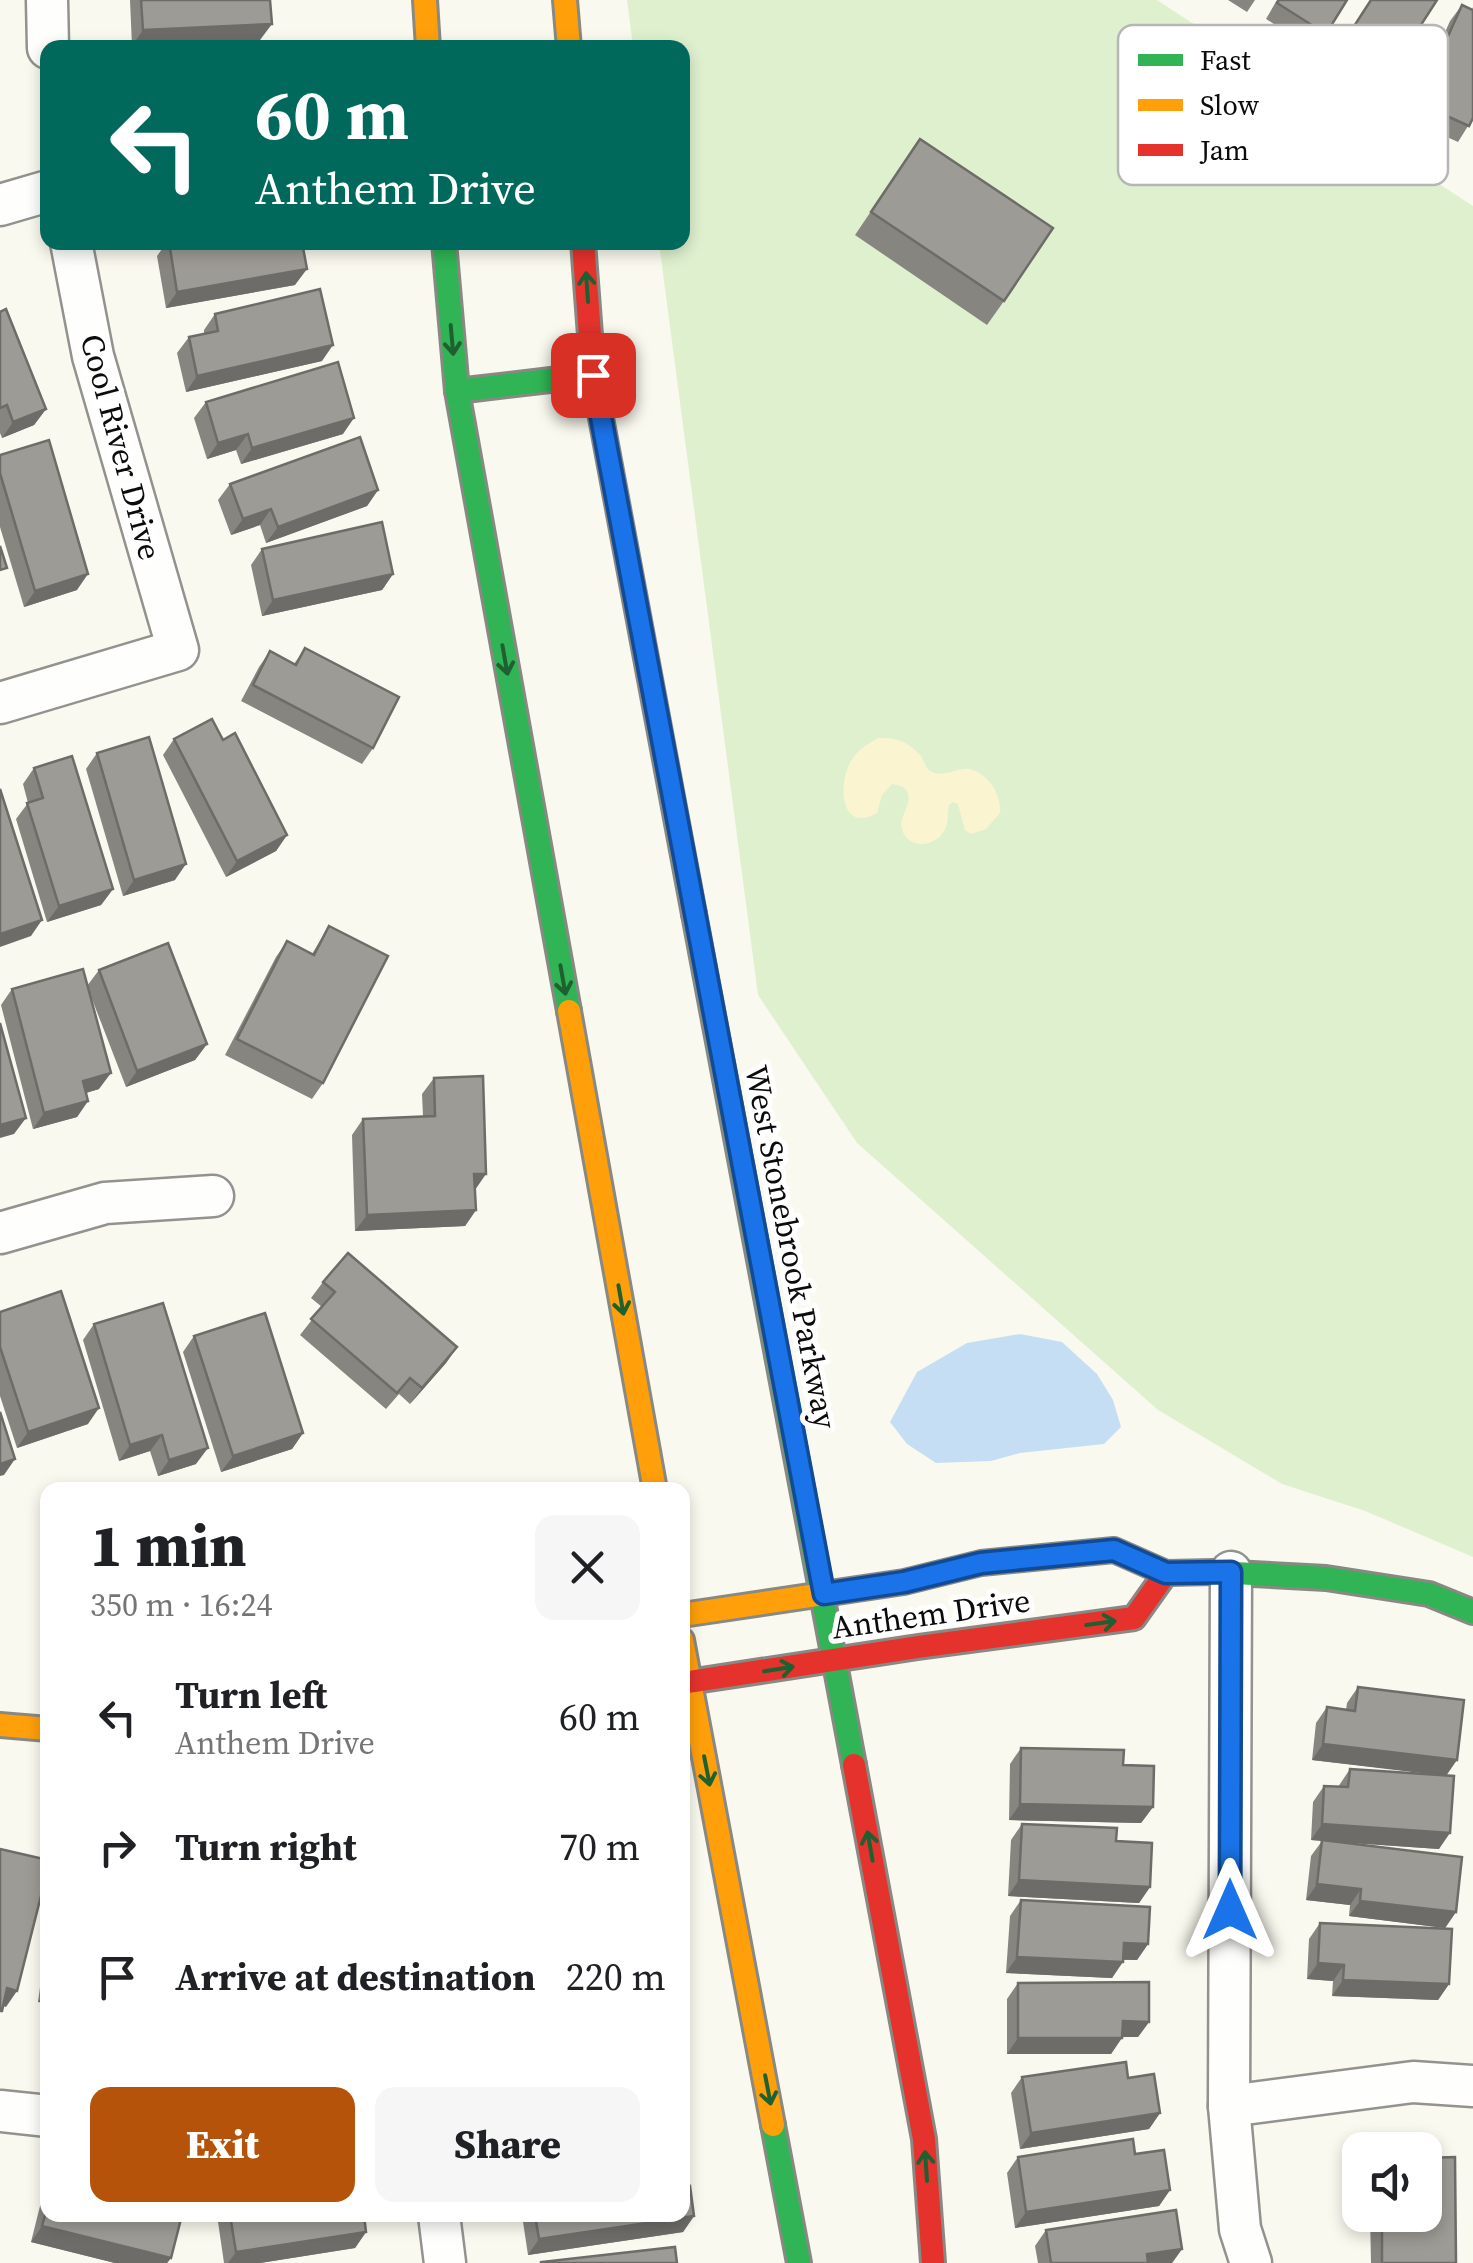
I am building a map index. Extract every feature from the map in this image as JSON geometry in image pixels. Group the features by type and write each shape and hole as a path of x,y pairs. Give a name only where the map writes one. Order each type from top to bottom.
{"street":[{"path":"46,0 48,40"},
{"path":"424,0 427,40"},
{"path":"565,0 568,40"},
{"path":"0,205 40,193"},
{"name":"Cool River Drive","path":"0,703 178,650 94,356 73,250"},
{"path":"445,250 457,391 654,1482"},
{"name":"West Stonebrook Parkway","path":"585,250 593,375 924,2138 933,2263"},
{"path":"457,391 593,375"},
{"path":"0,1233 105,1203 213,1196"},
{"name":"Anthem Drive","path":"690,1614 904,1582 981,1563 1114,1550 1166,1573 1231,1572 1326,1578 1429,1594 1473,1612"},
{"path":"1231,1572 1228,2106 1240,2229 1251,2263"},
{"name":"Anthem Drive","path":"690,1682 1134,1618 1166,1573"},
{"path":"690,1703 800,2263"},
{"path":"0,1725 40,1728"},
{"path":"1228,2106 1413,2082 1473,2086"},
{"path":"0,2111 40,2115"},
{"path":"439,2222 445,2263"}],"green space":[{"path":"627,0 1157,0 1195,25 1118,25 1118,185 1441,185 1473,206 1473,1557 1365,1511 1282,1484 1158,1410 857,1143 758,995 660,250 690,250 690,40 632,40"}],"sand":[{"path":"878,738 907,744 934,773 976,771 996,792 1000,813 986,829 971,834 965,830 958,804 953,802 941,835 929,843 916,843 902,829 908,804 906,790 892,784 882,795 877,813 855,817 845,802 848,768 858,752"}],"water":[{"path":"1020,1334 1062,1342 1097,1374 1113,1400 1121,1427 1104,1444 1020,1453 991,1461 936,1463 907,1444 890,1422 917,1372 967,1343"}],"building":[{"path":"141,0 270,0 272,24 143,30"},
{"path":"1347,0 1332,25 1312,25 1277,3"},
{"path":"1371,0 1437,0 1421,25 1355,25"},
{"path":"1462,5 1473,10 1473,118 1469,126 1448,117 1448,36"},
{"path":"920,139 1053,228 1004,301 871,212"},
{"path":"170,250 303,250 307,269 177,292"},
{"path":"320,289 333,345 197,376 189,337 218,331 215,314"},
{"path":"6,309 46,409 13,422 7,405 0,408 0,312"},
{"path":"338,362 354,418 252,448 248,434 218,443 206,402"},
{"path":"360,437 378,490 278,527 271,509 243,519 230,484"},
{"path":"49,440 88,574 35,591 0,473 0,455"},
{"path":"382,522 393,574 273,600 262,549"},
{"path":"0,546 7,568 0,570"},
{"path":"305,648 399,697 373,748 253,685 270,651 296,665"},
{"path":"212,719 223,740 235,733 287,835 237,861 174,739"},
{"path":"149,737 186,864 134,880 97,753"},
{"path":"72,756 113,889 59,906 27,803 43,798 34,768"},
{"path":"0,789 42,920 0,934"},
{"path":"329,926 388,956 323,1083 237,1039 287,941 314,955"},
{"path":"168,943 207,1044 137,1071 99,970"},
{"path":"83,969 111,1073 83,1081 88,1101 44,1113 12,989"},
{"path":"0,1023 26,1118 0,1125"},
{"path":"483,1076 486,1174 474,1174 476,1210 367,1215 363,1119 435,1116 434,1078"},
{"path":"348,1253 457,1347 422,1388 410,1378 397,1393 311,1319 335,1292 323,1282"},
{"path":"61,1291 99,1408 28,1432 0,1347 0,1312"},
{"path":"163,1303 208,1448 169,1460 162,1435 130,1445 94,1324"},
{"path":"265,1313 303,1433 233,1456 194,1336"},
{"path":"0,1412 15,1459 0,1464"},
{"path":"1358,1687 1464,1700 1457,1760 1323,1744 1327,1707 1355,1711"},
{"path":"1021,1748 1124,1750 1123,1765 1154,1766 1153,1807 1020,1804"},
{"path":"1350,1769 1454,1776 1450,1833 1322,1824 1324,1786 1348,1787"},
{"path":"1022,1824 1117,1828 1116,1841 1152,1843 1150,1887 1019,1880"},
{"path":"1322,1840 1462,1857 1456,1912 1360,1901 1361,1889 1317,1884"},
{"path":"0,1849 40,1858 40,1900 17,1991 7,1988 0,2011"},
{"path":"1021,1900 1150,1907 1148,1944 1124,1943 1123,1962 1017,1957"},
{"path":"1320,1923 1452,1929 1449,1984 1343,1980 1344,1965 1318,1963"},
{"path":"1149,1982 1149,2022 1123,2021 1122,2038 1018,2038 1018,1983"},
{"path":"1126,2062 1128,2078 1154,2074 1160,2113 1031,2133 1022,2077"},
{"path":"1133,2139 1135,2154 1164,2150 1170,2190 1026,2212 1018,2157"},
{"path":"1442,2157 1455,2157 1456,2263 1382,2263 1382,2232 1442,2232"},
{"path":"1176,2210 1182,2249 1147,2254 1148,2263 1051,2263 1046,2230"},
{"path":"43,2222 180,2222 171,2258 42,2226"},
{"path":"231,2222 365,2222 366,2232 236,2252"},
{"path":"536,2222 654,2222 539,2239"},
{"path":"675,2247 677,2263 541,2263 541,2262"}],"traffic: fast":[{"path":"445,250 457,391 569,1011"},
{"path":"457,391 593,375"},
{"path":"694,914 854,1765"},
{"path":"1215,1572 1326,1578 1429,1594 1473,1612"},
{"path":"773,2125 799,2263"}],"traffic: slow":[{"path":"425,0 428,40"},
{"path":"565,0 568,40"},
{"path":"569,1011 654,1482"},
{"path":"690,1614 904,1582 981,1563 1114,1550 1166,1573 1215,1572"},
{"path":"690,1683 773,2125"},
{"path":"0,1725 40,1728"}],"traffic: jam":[{"path":"584,250 593,375 694,914"},
{"path":"690,1682 1134,1618 1166,1573"},
{"path":"854,1765 924,2139 933,2263"}],"route":[{"path":"593,375 824,1594 904,1582 981,1563 1114,1550 1166,1573 1231,1572 1230,1910"}]}
